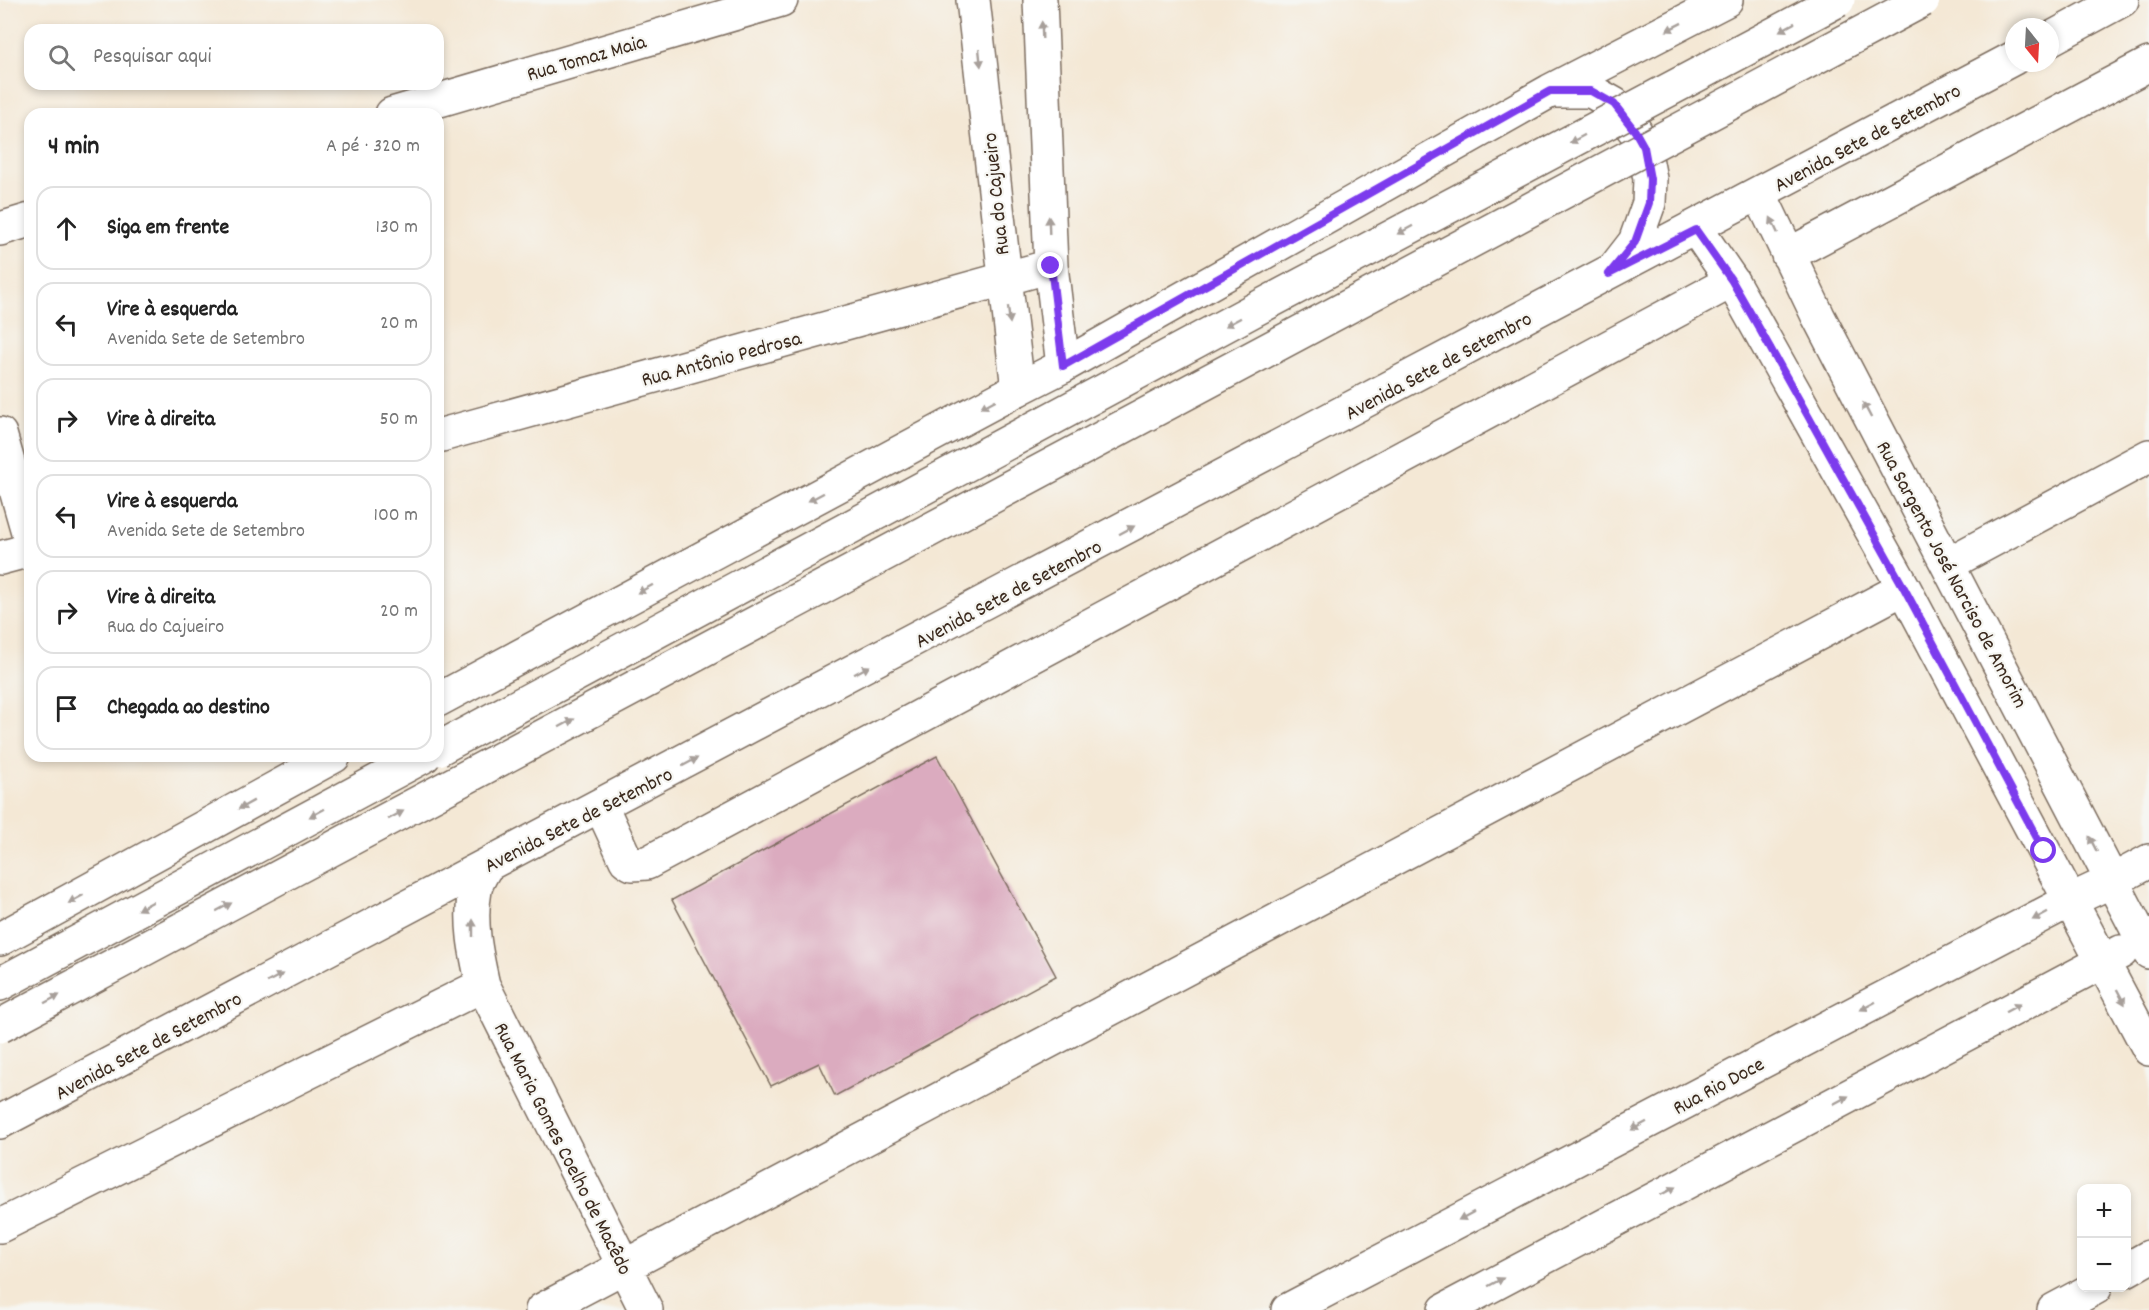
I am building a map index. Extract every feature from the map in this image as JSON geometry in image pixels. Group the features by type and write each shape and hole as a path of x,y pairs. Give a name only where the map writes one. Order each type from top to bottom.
{"main road":[{"name":"Rua Tomaz Maia","path":"412,108 781,0"},
{"name":"Rua do Cajueiro","path":"973,0 1018,389"},
{"path":"1040,0 1051,266 1063,366"},
{"path":"444,697 1063,366 1550,91 1726,0"},
{"path":"444,745 1838,0"},
{"path":"0,1026 1923,0"},
{"path":"2059,34 2122,0"},
{"name":"Avenida Sete de Setembro","path":"0,1122 602,808 1696,230 2005,63"},
{"path":"1788,255 2149,64"},
{"path":"1550,91 1591,91 1614,104 1644,147 1650,179 1649,203 1635,242 1609,274"},
{"name":"Rua Sargento José Narciso de Amorim","path":"1760,195 1788,255 2112,881 2147,944"},
{"path":"0,229 24,222"},
{"path":"1696,230 1732,281 1904,588 2149,1049"},
{"name":"Rua Antônio Pedrosa","path":"444,434 1051,266"},
{"path":"602,808 626,860 632,864 638,864 656,859 1732,281"},
{"path":"0,434 24,518"},
{"path":"1948,564 2149,456"},
{"path":"0,558 24,552"},
{"path":"542,1310 1904,588"},
{"path":"0,939 323,762"},
{"path":"0,984 413,762"},
{"name":"Rua Rio Doce","path":"1288,1310 2149,861"},
{"name":"Rua Maria Gomes Coelho de Macêdo","path":"485,868 475,888 473,911 473,938 483,986 646,1310"},
{"path":"1444,1310 2102,961 2147,944"},
{"path":"0,1226 483,986"},
{"path":"2131,1268 2149,1257"},
{"path":"2054,1310 2086,1292"}],"building":[{"path":"937,756 1056,976 835,1096 819,1063 771,1086 672,900"}],"route":[{"path":"1051,266 1063,366 1550,91 1591,91 1614,104 1644,147 1650,179 1649,203 1635,242 1609,274 1696,230 1732,281 1759,328 1904,588 2044,851"}]}
